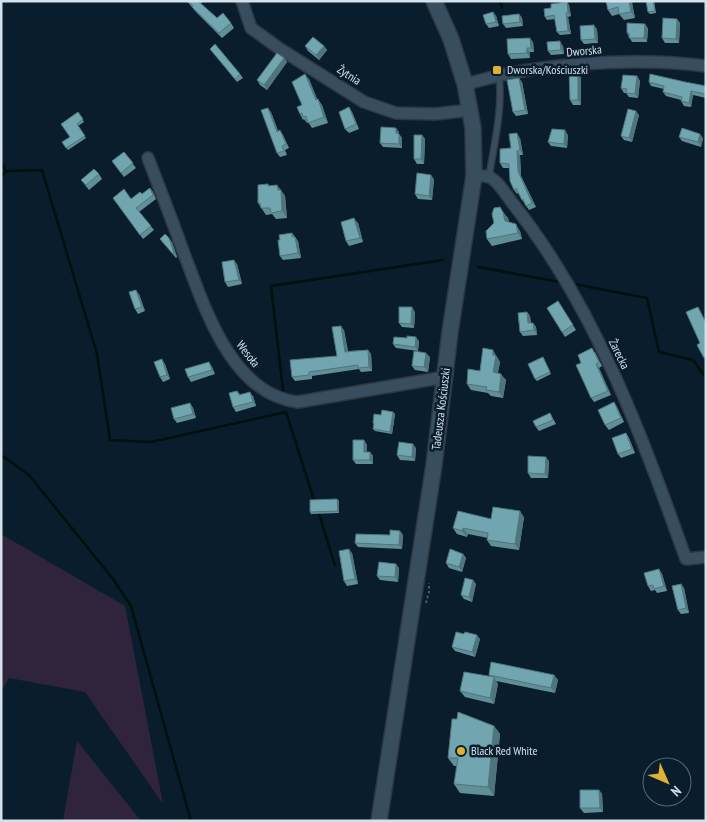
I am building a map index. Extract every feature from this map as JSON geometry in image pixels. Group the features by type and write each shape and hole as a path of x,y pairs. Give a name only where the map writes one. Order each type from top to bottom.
{"main road":[{"name":"Tadeusza Kościuszki","path":"379,821 434,465 474,176 471,110 454,48 434,1"}],"street":[{"name":"Żytnia","path":"242,1 251,28 280,49 364,102 396,113 434,114 471,110"},
{"name":"Dworska","path":"465,84 499,76 556,67 630,61 706,66"},
{"name":"Wesoła","path":"148,158 206,312 229,355 246,375 265,390 272,395 298,402 445,377"},
{"path":"474,176 489,177"},
{"name":"Żarecka","path":"489,177 497,183 525,219 566,280 606,357 649,454 686,559 706,557"}],"lane":[{"path":"489,177 498,111 499,76"}],"shaded area":[{"path":"1,534 125,606 163,804 85,692 9,678 1,692"},
{"path":"77,741 141,821 63,821"}],"building":[{"path":"187,1 198,1 217,18 223,13 231,23 219,33"},
{"path":"606,1 629,1 631,12 619,14 618,7 608,10"},
{"path":"646,1 653,1 655,11 648,12"},
{"path":"567,2 568,31 557,32 554,15 545,17 544,9 551,8 551,4"},
{"path":"493,12 496,22 486,24 483,15"},
{"path":"519,14 520,22 503,24 502,16"},
{"path":"663,18 677,19 676,39 662,38"},
{"path":"627,23 645,24 644,38 629,38"},
{"path":"594,25 595,39 581,40 580,26"},
{"path":"313,37 324,46 316,55 305,46"},
{"path":"530,38 531,48 527,48 527,53 508,54 507,39"},
{"path":"560,41 561,50 548,51 547,42"},
{"path":"215,44 240,74 235,79 210,49"},
{"path":"277,53 284,58 264,85 257,80"},
{"path":"569,69 578,69 578,100 570,100"},
{"path":"305,74 316,100 318,99 324,117 308,123 306,116 303,117 302,113 300,114 297,107 302,105 292,82"},
{"path":"650,74 706,86 706,94 691,91 689,103 681,101 682,97 663,92 664,86 649,82"},
{"path":"623,75 637,76 635,94 626,93 627,89 621,88"},
{"path":"519,78 525,110 513,112 507,80"},
{"path":"349,107 356,124 345,129 339,112"},
{"path":"268,108 277,132 280,130 286,144 282,146 284,151 277,153 261,110"},
{"path":"628,109 636,111 629,138 621,136"},
{"path":"78,112 83,119 77,124 85,136 66,148 62,142 70,137 61,124"},
{"path":"381,127 396,128 396,133 399,134 399,144 380,143"},
{"path":"682,128 700,134 698,142 679,137"},
{"path":"552,129 565,130 564,144 548,142"},
{"path":"517,133 520,150 517,151 518,171 532,203 526,206 510,181 509,164 500,163 500,149 511,148 509,134"},
{"path":"414,135 422,135 421,159 414,159"},
{"path":"124,152 133,163 121,173 112,161"},
{"path":"94,169 99,174 86,185 81,180"},
{"path":"417,173 431,175 429,196 415,194"},
{"path":"268,184 268,186 277,185 278,190 281,190 282,211 271,213 270,208 261,208 260,203 258,203 258,185"},
{"path":"150,188 153,195 136,208 151,226 140,235 113,198 124,189 131,199 140,192 142,194"},
{"path":"500,207 505,221 516,224 518,233 487,239 486,231 494,223 492,214 494,208"},
{"path":"354,218 360,238 346,241 341,222"},
{"path":"292,233 292,237 295,237 298,253 280,256 279,235"},
{"path":"165,234 169,238 173,254 160,239"},
{"path":"234,260 239,280 225,282 222,262"},
{"path":"136,290 142,307 135,309 129,292"},
{"path":"558,301 573,325 562,332 547,308"},
{"path":"399,307 412,307 411,324 399,323"},
{"path":"698,307 706,323 706,357 704,358 697,345 700,343 686,312"},
{"path":"527,312 528,323 533,323 534,330 520,332 518,313"},
{"path":"341,326 345,352 368,350 369,367 358,368 358,365 309,372 309,375 292,377 290,360 337,356 332,327"},
{"path":"407,336 416,337 415,347 393,344 394,337 407,338"},
{"path":"483,348 493,350 493,355 496,356 493,372 501,374 499,392 486,390 487,387 467,384 468,369 480,371"},
{"path":"592,348 599,362 596,364 608,391 591,398 576,365 581,363 578,355"},
{"path":"414,351 426,353 424,367 412,366"},
{"path":"543,357 550,372 535,379 528,364"},
{"path":"162,359 167,375 160,377 154,362"},
{"path":"209,362 212,370 188,377 185,369"},
{"path":"237,391 239,395 250,392 253,402 233,407 229,393"},
{"path":"614,402 621,418 605,425 598,410"},
{"path":"190,403 193,414 174,419 171,408"},
{"path":"382,410 393,412 390,432 373,429 374,414 381,415"},
{"path":"550,413 553,420 536,427 533,421"},
{"path":"626,433 632,449 618,454 612,438"},
{"path":"353,440 364,440 364,452 370,452 370,460 353,460"},
{"path":"399,442 413,444 412,457 397,455"},
{"path":"528,456 546,457 545,474 528,473"},
{"path":"337,499 338,511 310,512 310,500"},
{"path":"493,507 520,511 515,544 487,540 488,533 463,528 462,531 453,528 458,511 491,519"},
{"path":"390,530 400,531 399,545 355,543 356,534 390,535"},
{"path":"349,549 355,579 344,581 339,551"},
{"path":"450,549 463,554 459,567 446,563"},
{"path":"379,562 396,564 395,577 377,576"},
{"path":"659,569 664,586 654,589 653,585 648,586 644,573"},
{"path":"465,578 473,580 469,597 461,595"},
{"path":"681,584 686,608 678,610 672,586"},
{"path":"456,632 477,635 472,652 452,647"},
{"path":"491,662 554,675 551,688 489,675"},
{"path":"464,672 494,677 490,698 460,691"},
{"path":"458,712 494,726 488,787 454,784 458,758 448,758 452,719 457,719"},
{"path":"580,790 599,790 600,808 580,808"}],"waterway":[{"path":"500,1 502,7"},
{"path":"1,163 6,171 42,170 97,354 110,440 151,442 286,412 315,503"},
{"path":"1,177 6,171"},
{"path":"283,390 271,286 443,260"},
{"path":"478,267 560,282"},
{"path":"574,284 647,298 659,352 693,360 706,378"},
{"path":"1,455 29,475 113,579 131,606 191,821"},
{"path":"318,511 335,565"}],"place":[{"name":"Dworska/Kościuszki","path":"497,70"},
{"name":"Black Red White","path":"461,751"}]}
